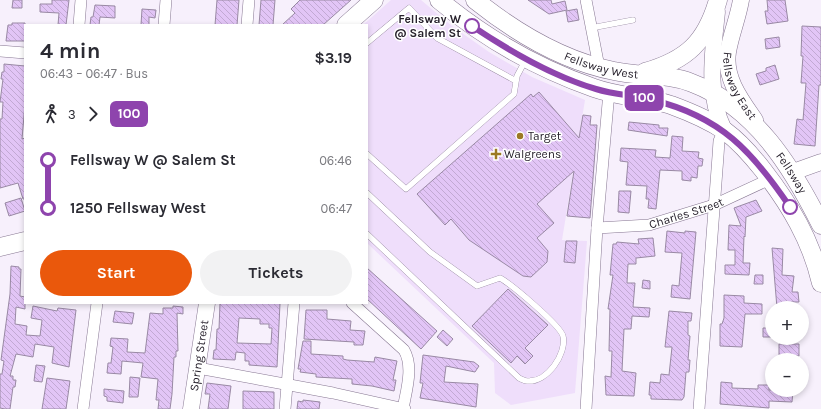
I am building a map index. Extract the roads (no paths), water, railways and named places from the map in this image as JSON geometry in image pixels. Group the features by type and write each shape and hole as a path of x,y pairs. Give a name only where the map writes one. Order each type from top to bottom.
{"main road":[{"path":"347,24 374,0"},
{"name":"Fellsway West","path":"439,0 477,29 526,59 570,79 609,92 653,100 691,113 724,130"},
{"name":"Fellsway West","path":"477,0 529,37 560,52 599,67 636,74 664,76 684,80 713,93 739,111 770,143"},
{"path":"636,74 668,64 690,51 702,38 709,26 718,0"},
{"name":"Fellsway East","path":"718,0 713,56 713,93 716,111 724,130"},
{"name":"Fellsway East","path":"741,0 739,15 728,52 729,73 742,100 770,143"},
{"path":"653,100 674,103 681,100 684,96 684,91 679,82 664,76"},
{"name":"Fellsway","path":"724,130 748,152 790,207 803,231 816,264 821,283"},
{"name":"Fellsway","path":"770,143 793,172 821,225"},
{"path":"793,172 821,162"},
{"path":"0,247 24,241"},
{"name":"Spring Street","path":"191,409 207,304"}],"street":[{"path":"79,24 81,0"},
{"path":"164,24 166,0"},
{"path":"247,24 249,0"},
{"path":"586,0 599,67"},
{"path":"0,51 24,53"},
{"path":"587,409 597,228 609,92"},
{"path":"699,409 719,141 724,130"},
{"name":"Charles Street","path":"597,228 650,225 714,205 770,179"},
{"path":"83,409 97,304"},
{"path":"285,409 294,304"},
{"path":"198,368 288,384 404,409 408,373 408,357 404,350 353,304"}],"lane":[{"path":"368,42 409,8 437,38 516,81"},
{"path":"592,28 633,20"},
{"path":"368,155 406,189 514,94 517,76 526,59"},
{"path":"368,194 430,252 477,286 500,278 510,283 556,326 563,335 563,346 557,362 546,374 536,380 527,382 519,378 368,235"}],"place":[{"name":"Fellsway W @ Salem St","path":"472,26"},
{"name":"Target","path":"520,136"},
{"name":"Walgreens","path":"496,154"}]}
